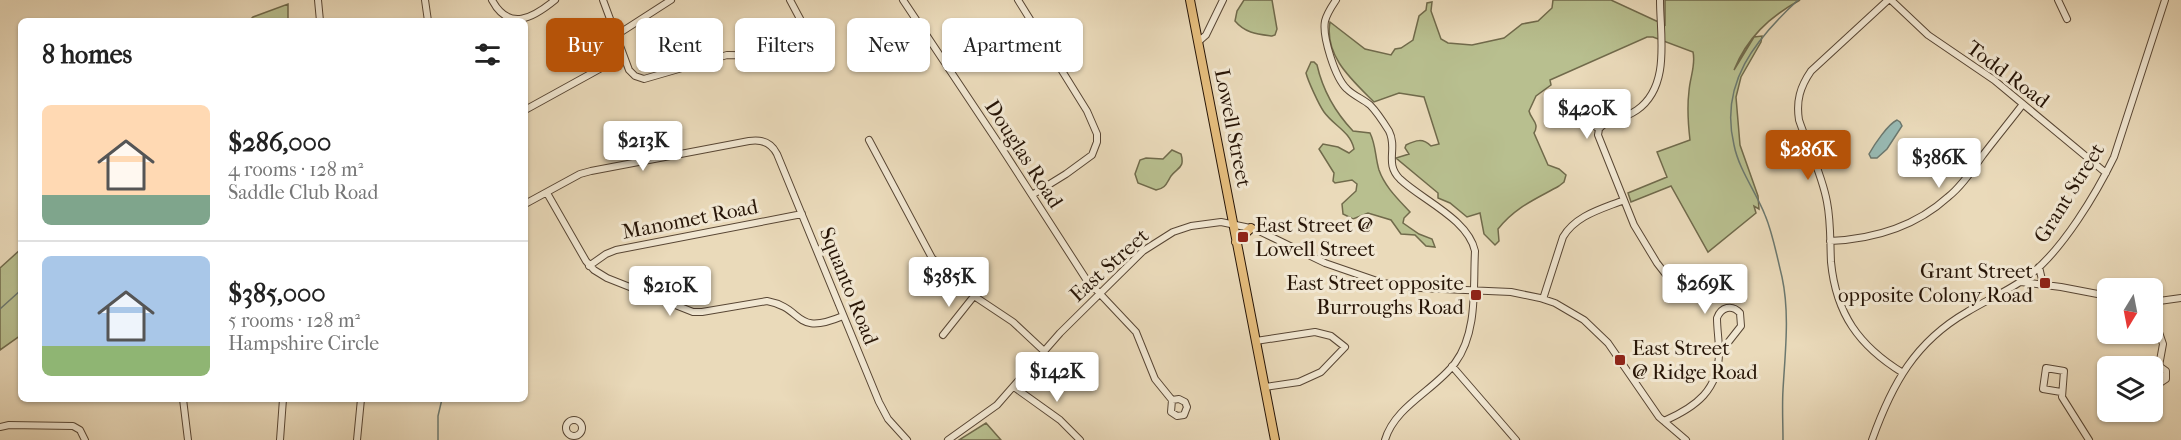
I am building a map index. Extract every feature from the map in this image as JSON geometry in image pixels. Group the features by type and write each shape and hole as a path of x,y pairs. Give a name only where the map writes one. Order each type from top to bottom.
{"main road":[{"name":"Lowell Street","path":"1190,0 1275,440"},
{"path":"1236,242 1251,228"}],"street":[{"path":"318,0 320,18"},
{"path":"425,0 428,18"},
{"path":"492,0 503,15 514,18"},
{"path":"522,18 537,14 555,0"},
{"path":"603,0 609,18"},
{"path":"624,30 671,0"},
{"path":"624,58 631,73 644,79 701,61 733,54 814,56 806,30 790,0"},
{"name":"Douglas Road","path":"903,0 1086,279 1136,332 1155,379 1172,400"},
{"path":"1018,0 1087,111 1097,134 1097,142 1092,155 1032,195"},
{"path":"1198,42 1206,35 1223,0"},
{"path":"1336,0 1325,20 1325,35 1339,79 1347,90 1370,105 1384,123 1392,144 1390,164 1399,178 1450,217 1472,240 1474,251 1472,321 1457,361 1391,425 1385,440"},
{"path":"1660,0 1661,65 1657,85 1647,102 1638,110 1603,125 1598,135 1641,238 1674,285"},
{"path":"1890,0 1810,71 1799,93 1797,106 1799,120 1827,200 1834,284 1846,318 1863,342 1903,373"},
{"name":"Todd Road","path":"1890,0 1928,35 1994,80 2106,173"},
{"path":"2058,0 2067,19"},
{"name":"Grant Street","path":"1872,440 1884,407 1915,354 1938,331 1970,310 2021,282 2039,267 2072,227 2106,173 2121,137 2165,0"},
{"path":"528,108 594,72"},
{"path":"1830,241 1854,240 1879,235 1902,227 1935,207 1960,185 2023,104"},
{"path":"1580,116 1599,129"},
{"path":"869,140 932,258 974,296 1013,321 1044,351"},
{"name":"Squanto Road","path":"547,193 591,171 748,141 765,142 772,146 881,407 888,419 907,440"},
{"path":"528,202 547,193 589,266 605,277 693,312 767,301 775,303 811,324 822,324 843,316"},
{"path":"1543,299 1567,230 1583,217 1624,200"},
{"name":"Manomet Road","path":"589,266 616,250 802,214"},
{"name":"East Street","path":"948,440 989,412 1014,387 1060,333 1143,251 1173,232 1191,226 1221,222 1251,228 1325,263 1383,283 1420,288 1512,292 1543,299 1576,315 1608,343 1664,421 1686,440"},
{"path":"2039,267 2043,284"},
{"path":"2021,282 2097,294"},
{"path":"943,334 974,296"},
{"path":"2163,301 2181,298"},
{"path":"1664,421 1693,407 1706,394 1714,378 1719,354 1717,318 1721,311 1733,308 1740,313 1741,326 1719,354"},
{"path":"1256,340 1315,332 1331,336 1345,347 1321,372 1299,382 1265,387"},
{"path":"1452,366 1516,440"},
{"path":"2061,392 2043,389 2046,368 2064,371 2061,392 2063,400 2089,440"},
{"path":"1014,387 1060,420 1080,440"},
{"path":"183,402 188,440"},
{"path":"280,440 283,402"},
{"path":"357,440 361,402"},
{"path":"0,427 9,425 73,426 80,430 85,440"}],"green space":[{"path":"1244,0 1272,0 1277,29 1275,35 1252,32 1235,21 1237,11"},
{"path":"1553,0 1611,0 1665,25 1665,0 1800,0 1760,29 1745,48 1734,70 1754,37 1762,36 1761,42 1741,77 1736,97 1740,145 1758,196 1759,209 1754,206 1756,213 1708,252 1671,186 1631,202 1628,193 1667,177 1657,152 1690,140 1688,103 1694,62 1693,52 1653,37 1647,37 1550,80 1551,85 1536,96 1529,111 1536,124 1534,133 1548,165 1559,169 1566,175 1564,182 1511,215 1498,229 1499,241 1495,245 1484,234 1480,213 1467,217 1450,203 1438,198 1438,193 1396,158 1409,154 1405,148 1406,145 1413,142 1422,141 1431,146 1439,144 1424,97 1399,93 1374,102 1349,76 1331,46 1330,22 1365,49 1391,55 1395,49 1413,40 1419,16 1426,10 1427,3 1432,2 1431,11 1441,39 1448,43 1472,45 1504,38 1522,24 1538,21 1552,8"},
{"path":"288,4 288,18 253,17"},
{"path":"1311,62 1317,65 1326,92 1335,109 1347,124 1353,131 1370,133 1385,182 1410,212 1404,218 1403,223 1419,234 1432,239 1435,247 1426,246 1415,235 1401,234 1391,220 1368,213 1353,219 1343,214 1342,204 1356,191 1357,184 1352,180 1335,183 1334,173 1319,149 1323,144 1338,147 1349,153 1354,149 1349,138 1328,117 1317,99 1306,73"},
{"path":"1172,150 1181,154 1182,162 1164,187 1156,190 1138,183 1135,174 1140,160 1163,159"},
{"path":"18,252 18,337 0,350 0,268"},
{"path":"986,423 1001,440 959,440"}],"water":[{"path":"1897,120 1902,126 1887,149 1877,158 1871,158 1869,154 1878,140"}],"waterway":[{"path":"1783,440 1786,305 1782,277 1770,230 1736,154 1731,123 1732,102 1745,64 1768,30 1798,0"},
{"path":"0,309 18,293"},
{"path":"438,440 438,416 441,402"}],"place":[{"name":"East Street @ Lowell Street","path":"1243,237"},
{"name":"Grant Street opposite Colony Road","path":"2045,283"},
{"name":"East Street opposite Burroughs Road","path":"1476,295"},
{"name":"East Street @ Ridge Road","path":"1620,360"}]}
